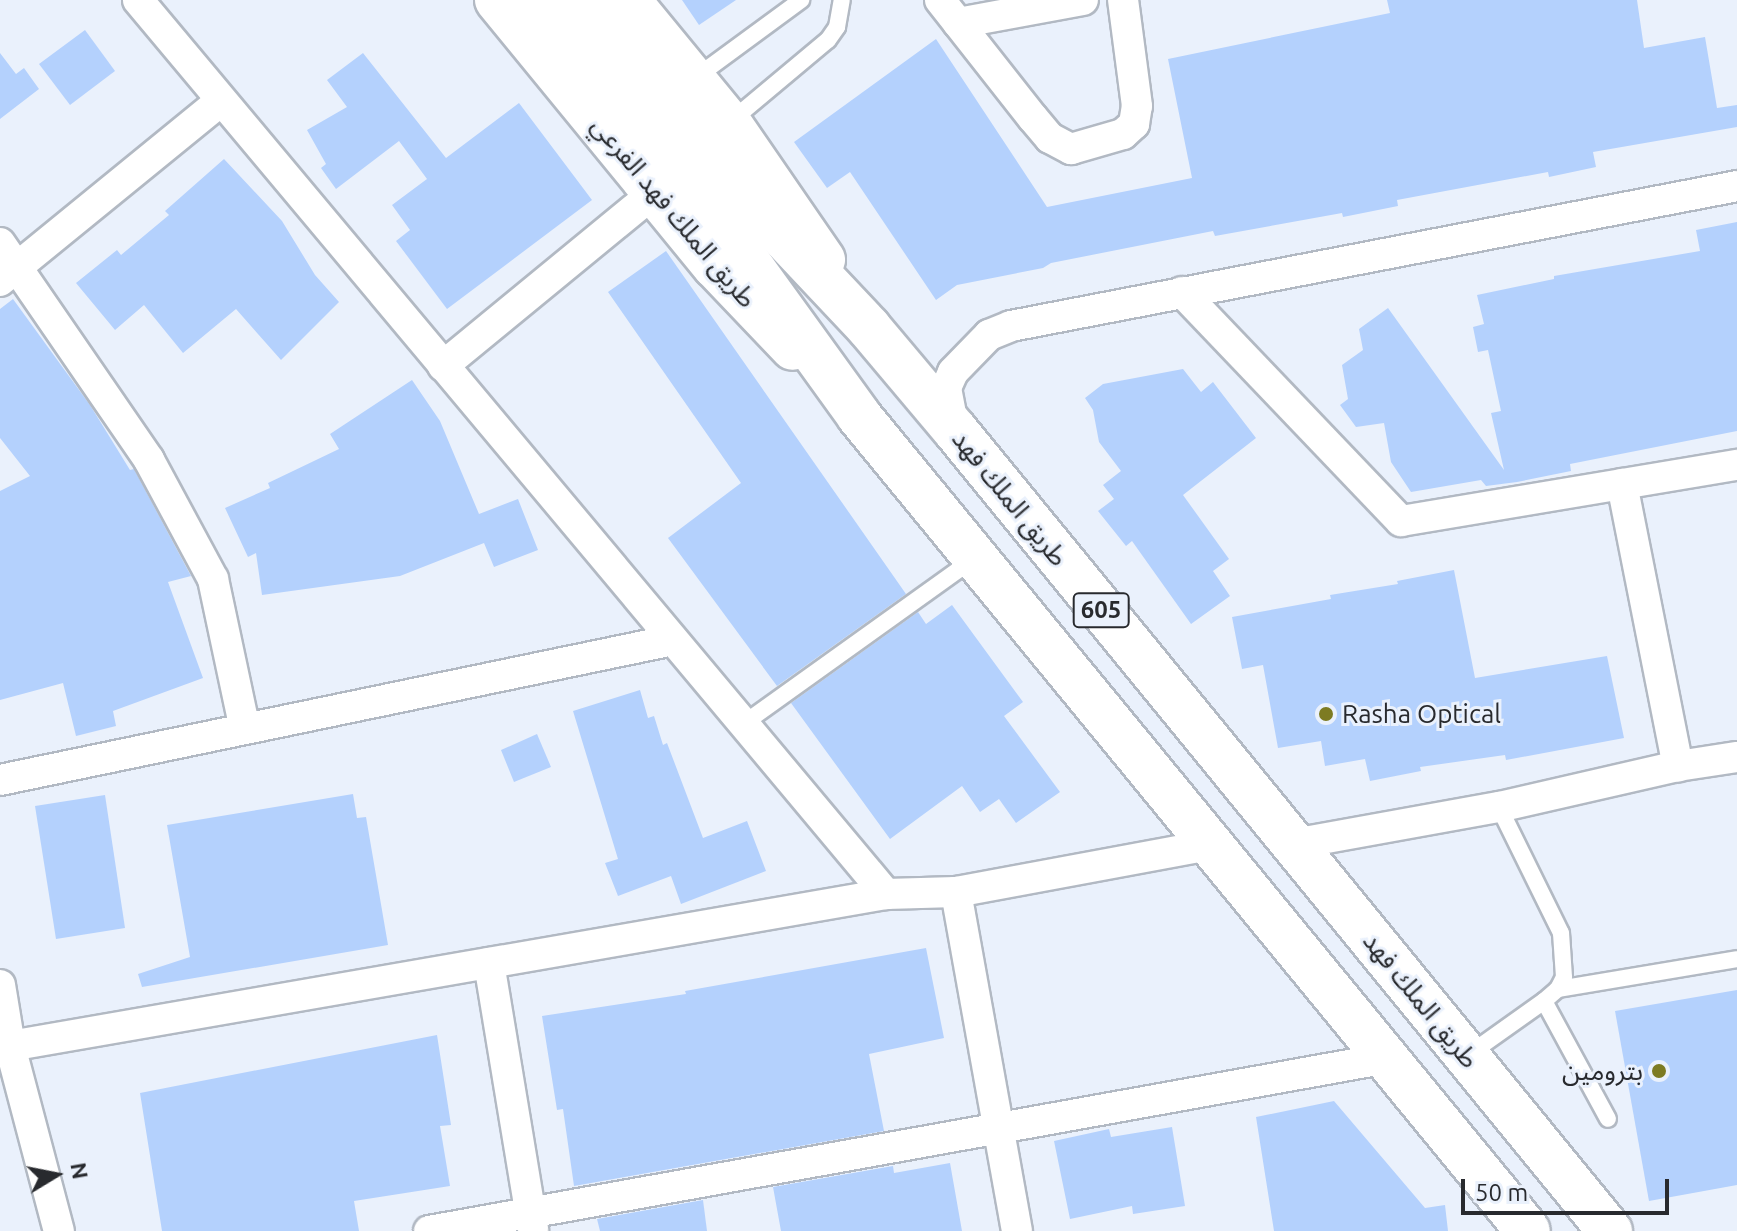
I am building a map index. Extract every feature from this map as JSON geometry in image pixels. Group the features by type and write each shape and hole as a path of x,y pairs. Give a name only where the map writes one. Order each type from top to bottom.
{"main road":[{"name":"طريق الملك فهد الفرعي","path":"497,0 715,266 859,416"},
{"name":"605","path":"535,0 733,241 859,416 1527,1231"},
{"name":"طريق الملك فهد","path":"579,0 710,159 869,328 955,430 1610,1231"},
{"path":"628,0 729,123 869,328"}],"street":[{"path":"138,0 886,894"},
{"path":"949,12 1083,0"},
{"path":"949,12 1050,138 1071,149 1123,134 1134,124 1137,106 1123,0"},
{"path":"221,101 6,264 149,460 213,579 245,729"},
{"path":"955,430 947,407 946,388 953,372 989,335 1011,326 1737,186"},
{"path":"443,366 655,192"},
{"path":"1182,292 1401,521 1737,465"},
{"path":"1622,484 1678,766"},
{"path":"0,780 673,640"},
{"path":"1293,844 1499,807 1678,766 1737,757"},
{"path":"10,1046 886,894 956,892 1210,845"},
{"path":"956,892 1017,1231"},
{"path":"489,963 532,1221"},
{"path":"0,985 10,1046 59,1231"},
{"path":"429,1231 532,1221 998,1128 1388,1058"}],"lane":[{"path":"694,79 801,0"},
{"path":"729,123 828,40 837,27 842,0"},
{"path":"743,724 976,558"},
{"path":"1467,1056 1544,1001 1558,989 1564,977 1561,933 1499,807"},
{"path":"1558,989 1737,959"},
{"path":"1544,1001 1608,1119"}],"building":[{"path":"682,0 736,0 699,25"},
{"path":"1387,0 1637,0 1644,48 1705,37 1717,108 1737,105 1737,127 1593,152 1596,167 1549,177 1548,172 1397,200 1398,206 1343,217 1342,213 1215,236 1213,231 1051,263 1043,268 957,285 936,300 850,172 827,188 794,142 936,39 1047,207 1192,178 1168,59 1390,13"},
{"path":"85,30 115,71 70,105 39,64"},
{"path":"0,53 16,74 24,68 39,89 0,119"},
{"path":"363,53 446,158 519,103 592,200 447,309 396,241 410,230 392,205 427,179 399,141 336,189 321,168 326,164 307,130 347,107 327,80"},
{"path":"224,159 282,221 315,275 339,302 281,360 236,309 183,353 144,305 115,330 76,283 117,250 121,255 169,215 165,211"},
{"path":"1737,222 1737,431 1570,464 1571,471 1517,482 1486,486 1481,480 1411,492 1391,462 1384,423 1356,427 1340,405 1348,399 1342,365 1363,350 1359,329 1388,308 1504,470 1491,413 1501,411 1488,350 1478,352 1473,327 1484,324 1477,295 1554,279 1554,276 1700,251 1696,230"},
{"path":"666,251 906,594 777,686 668,538 741,483 608,292"},
{"path":"13,299 90,405 130,470 134,469 191,576 168,582 203,678 113,711 116,726 76,736 63,683 0,700 0,491 30,476 0,438 0,309"},
{"path":"1183,369 1201,392 1213,382 1256,438 1183,495 1229,559 1213,571 1230,596 1191,624 1132,541 1126,546 1098,511 1114,499 1103,485 1121,471 1099,442 1093,410 1085,398 1103,384"},
{"path":"412,380 440,421 479,514 518,499 538,550 494,567 484,543 400,576 262,595 256,553 248,557 225,508 270,488 268,483 339,449 330,434"},
{"path":"1454,570 1475,678 1607,656 1624,738 1506,760 1505,755 1420,767 1421,771 1370,781 1365,759 1325,766 1321,741 1278,748 1263,665 1242,669 1232,617 1331,599 1330,595 1398,584 1397,581"},
{"path":"952,605 1023,702 1004,716 1060,792 1016,823 999,799 980,812 962,786 890,839 791,703 918,612 926,624"},
{"path":"640,690 648,718 654,716 663,745 667,743 703,838 747,821 766,871 681,904 671,876 618,896 605,863 618,859 573,711"},
{"path":"537,734 551,767 514,782 501,750"},
{"path":"353,794 357,818 366,817 388,945 142,987 138,974 190,957 167,825"},
{"path":"105,795 125,928 56,939 35,806"},
{"path":"926,948 944,1038 869,1054 884,1131 574,1186 563,1109 557,1110 542,1016 686,994 685,991"},
{"path":"1737,990 1737,1185 1649,1201 1615,1011"},
{"path":"437,1035 451,1125 440,1126 450,1186 354,1201 359,1231 162,1231 140,1093"},
{"path":"1334,1101 1425,1208 1445,1205 1448,1231 1274,1231 1256,1117"},
{"path":"1172,1127 1185,1206 1133,1214 1132,1206 1070,1219 1054,1141 1109,1129 1111,1137"},
{"path":"950,1163 962,1231 781,1231 773,1187 893,1166 894,1173"},
{"path":"703,1200 707,1231 600,1231 597,1219"}],"place":[{"name":"Rasha Optical","path":"1326,714"},
{"name":"بترومين","path":"1659,1071"}]}
